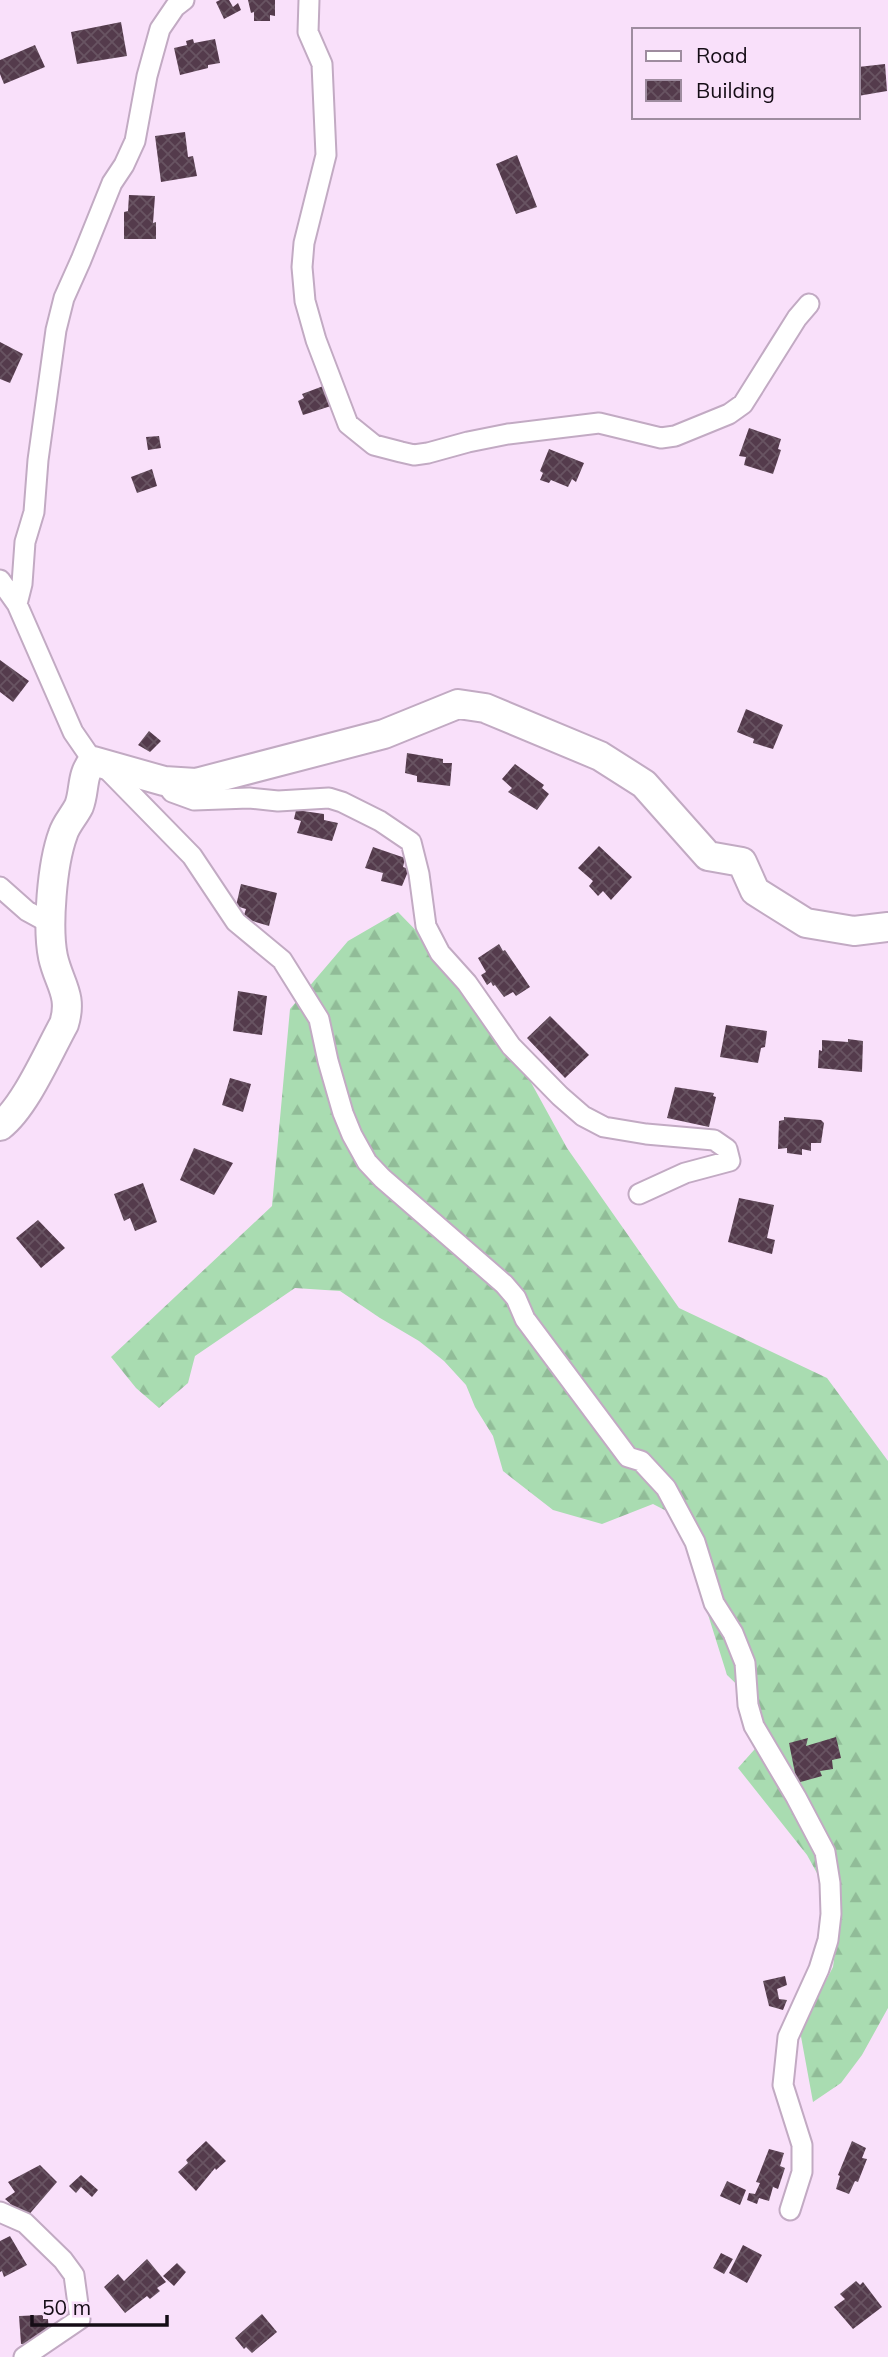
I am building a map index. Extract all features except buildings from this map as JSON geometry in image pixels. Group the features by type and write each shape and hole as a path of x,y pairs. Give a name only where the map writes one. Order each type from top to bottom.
{"street":[{"path":"17,604 33,512 56,330 64,298 112,183 135,141 146,76 160,29 175,7 184,0"},
{"path":"309,0 308,32 322,64 326,155 304,243 302,267 305,300 316,340 348,424 362,438 374,444 414,454 508,434 599,423 654,437 676,436 729,414 743,404 797,318 809,304"},
{"path":"0,580 17,604 73,732 84,751 192,856 236,922 282,960 320,1020 343,1112 352,1135 368,1162 382,1178 505,1284 516,1298 525,1319 628,1457 640,1461 666,1488 695,1542 714,1603 733,1633 745,1663 748,1705 754,1726 825,1852 830,1883 828,1940 819,1969 788,2037 783,2085 802,2145 802,2172 790,2210"},
{"path":"0,1126 19,1105 68,1012 68,997 53,959 49,923 63,834 79,805 87,768 97,762 164,781 196,783 384,734 458,705 485,708 600,757 644,784 708,856 742,863 755,891 806,923 854,931 888,927"},
{"path":"164,781 172,792 194,800 249,798 278,801 328,798 380,821 411,842 419,874 426,926 440,953 467,983 511,1046 559,1096 604,1127 714,1140 727,1149 730,1161 685,1173 639,1194"},
{"path":"0,887 27,911 49,923"},
{"path":"0,2212 25,2223 63,2260 74,2275 77,2290 80,2319 24,2357"}],"green space":[{"path":"398,912 467,983 511,1046 567,1148 679,1308 827,1378 888,1461 888,2008 862,2055 841,2083 813,2102 800,2031 833,1967 840,1915 807,1855 738,1768 762,1741 756,1703 727,1675 680,1518 653,1504 602,1524 553,1510 503,1471 493,1436 475,1407 466,1385 444,1361 419,1341 340,1291 295,1288 195,1356 188,1383 159,1408 136,1388 111,1357 272,1206 290,1009 348,941"}]}
